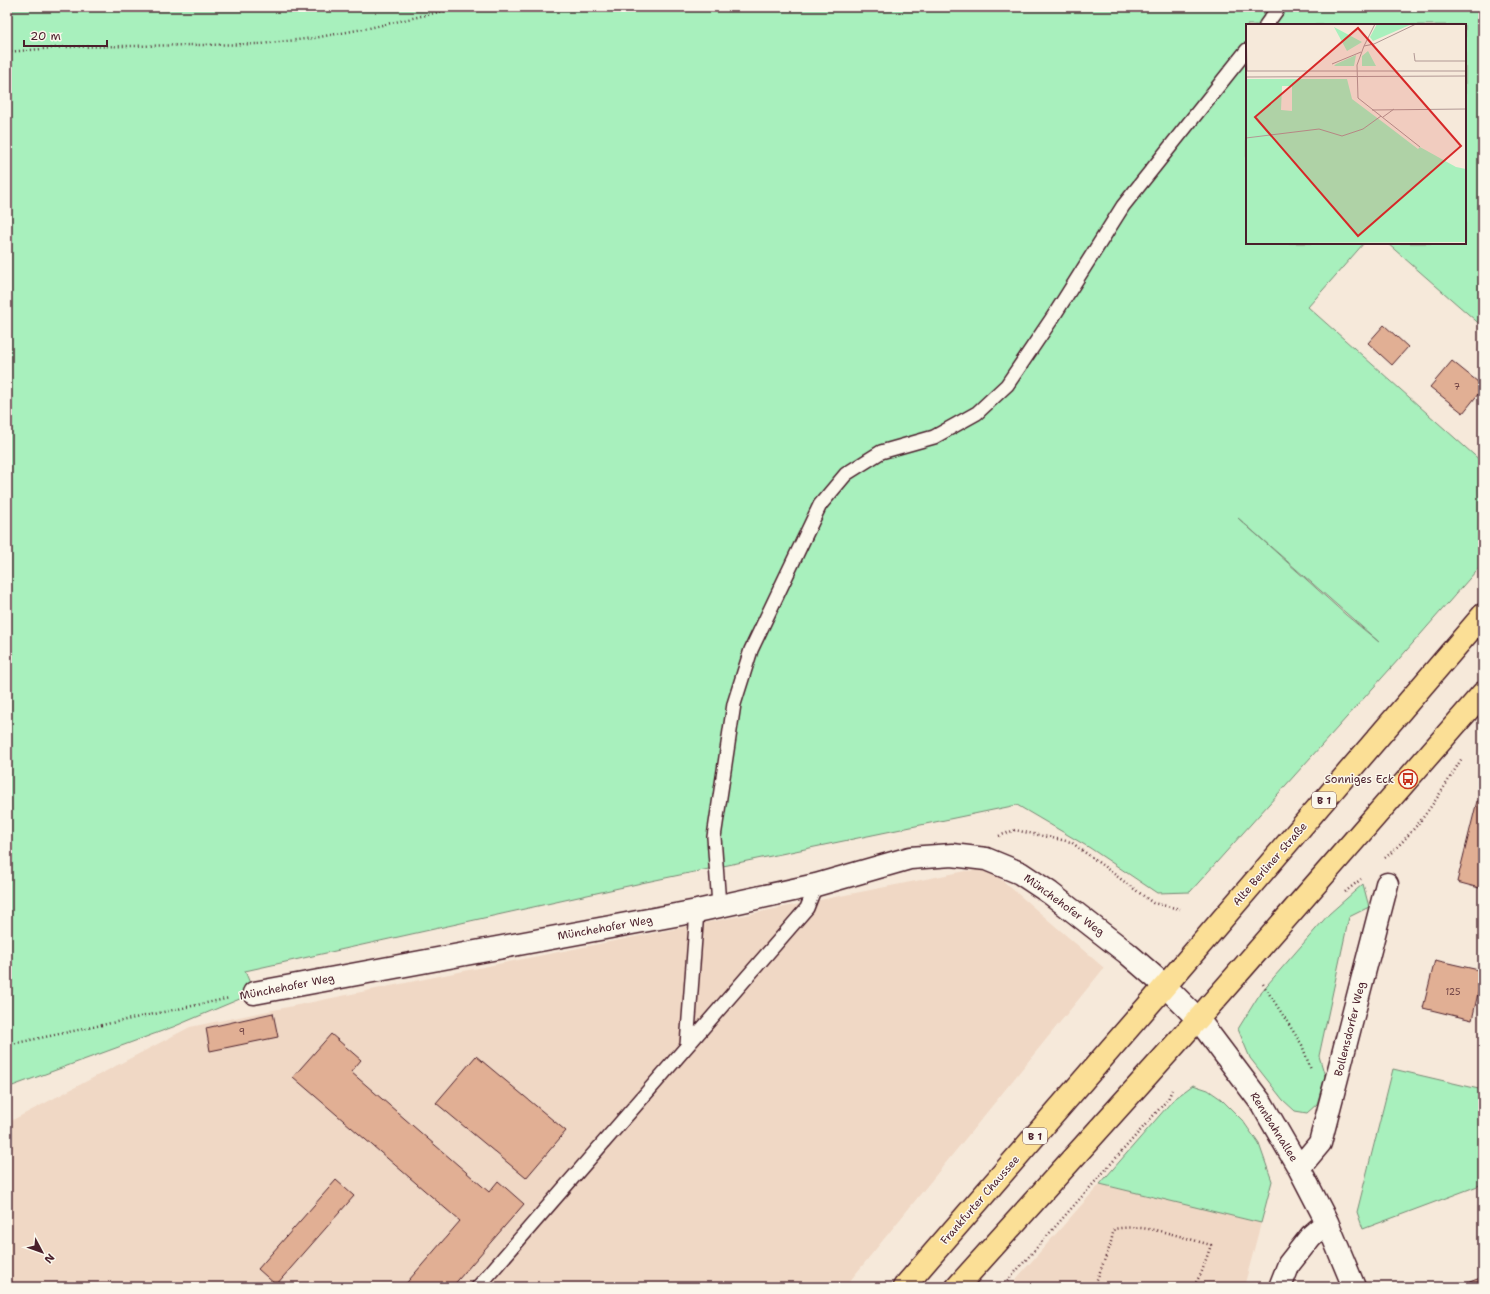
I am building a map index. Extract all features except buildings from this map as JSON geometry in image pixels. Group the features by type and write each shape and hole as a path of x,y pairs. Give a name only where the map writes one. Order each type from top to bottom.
{"main road":[{"name":"Alte Berliner Straße","path":"1165,986 1483,615"},
{"path":"957,1287 1198,1019 1483,693"},
{"name":"Frankfurter Chaussee","path":"904,1287 1165,986"}],"street":[{"name":"Münchehofer Weg","path":"254,993 696,911 816,885 910,858 952,855 986,859 1020,873 1050,893 1127,953 1165,986"},
{"name":"Bollensdorfer Weg","path":"1299,1168 1320,1143 1387,884"},
{"name":"Rennbahnallee","path":"1165,986 1198,1019 1262,1104 1299,1168 1327,1222 1354,1287"},
{"path":"1280,1287 1289,1264 1311,1236 1327,1222"}],"lane":[{"path":"1267,24 1279,7"},
{"path":"719,906 714,837 734,704 751,650 820,505 846,474 881,452 934,437 977,413 1007,385 1053,317 1123,206 1246,51"},
{"path":"478,1287 806,908 816,885"},
{"path":"687,1045 696,911"}],"path":[{"path":"7,52 65,47 261,44 330,35 369,28 461,7"},
{"path":"994,838 1015,830 1070,842 1153,903 1180,909"},
{"path":"1263,984 1302,1045 1314,1076"},
{"name":"Münchehofer Weg","path":"7,1045 254,993"},
{"path":"1002,1287 1168,1099 1172,1090"},
{"path":"1094,1287 1110,1246 1114,1229 1128,1226 1156,1230 1211,1245 1202,1274 1193,1287"}],"shaded area":[{"path":"989,869 1104,968 845,1287 7,1287 7,1123 190,1027 966,871"},
{"path":"1100,1184 1261,1223 1244,1287 1009,1287"}],"green space":[{"path":"7,7 1483,7 1483,327 1388,244 1466,244 1466,24 1246,24 1246,244 1363,244 1308,307 1483,463 1483,563 1190,892 1157,893 1090,848 1017,805 646,882 245,971 254,993 173,1027 7,1088","holes":["1238,518 1379,642 1346,615"]},
{"path":"1363,884 1369,907 1349,917 1319,1056 1325,1076 1317,1104 1307,1113 1295,1111 1283,1100 1250,1058 1238,1029 1261,992 1329,914"},
{"path":"1393,1069 1483,1090 1483,1184 1363,1229 1357,1212"},
{"path":"1193,1085 1208,1090 1221,1099 1243,1121 1259,1144 1272,1181 1261,1223 1100,1184 1173,1100"}],"place":[{"name":"Sonniges Eck","path":"1408,779"}]}
